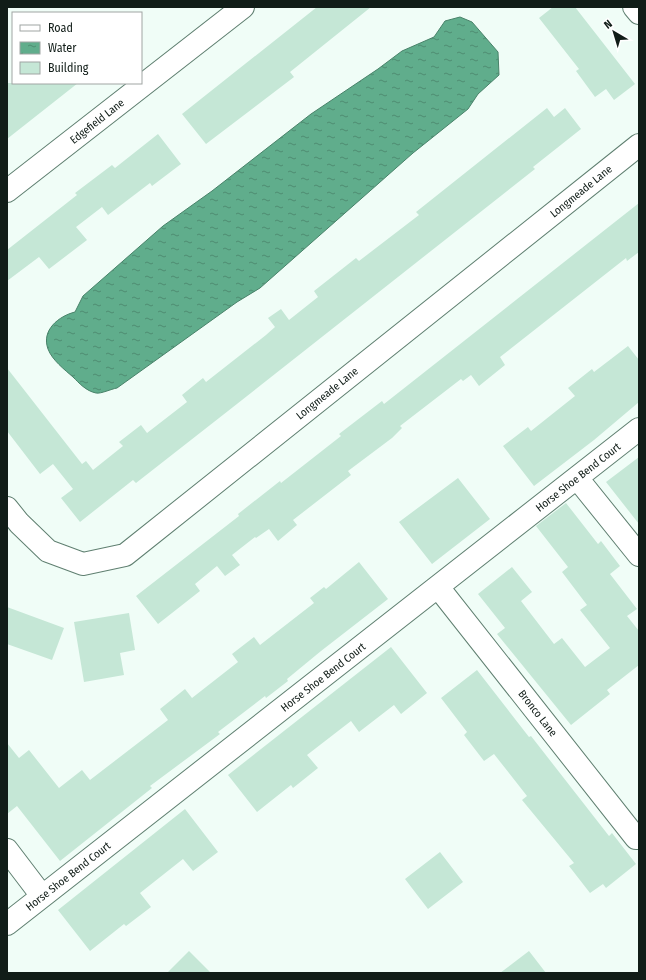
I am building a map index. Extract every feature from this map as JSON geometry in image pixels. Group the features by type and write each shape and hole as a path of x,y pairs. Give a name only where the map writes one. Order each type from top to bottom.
{"street":[{"name":"Edgefield Lane","path":"7,191 243,7"},
{"path":"634,7 639,13"},
{"name":"Longmeade Lane","path":"7,508 19,523 48,551 83,564 125,554 639,145"},
{"name":"Horse Shoe Bend Court","path":"7,924 639,429"},
{"path":"577,478 639,555"},
{"name":"Bronco Lane","path":"438,586 636,838 639,838"},
{"path":"7,850 42,896"}],"water":[{"path":"460,17 472,22 498,52 499,75 478,94 468,109 413,153 260,288 237,302 117,388 101,393 92,392 83,386 56,361 50,353 46,342 49,330 58,320 75,312 83,296 163,226 212,191 311,114 402,51 434,37 445,21"}],"building":[{"path":"317,7 371,7 290,72 294,77 206,144 182,114"},
{"path":"553,7 575,7 635,84 614,100 606,89 595,97 576,71 579,69 539,18"},
{"path":"7,83 77,84 7,139"},
{"path":"547,108 554,117 565,108 581,129 533,167 535,169 228,411 136,483 133,480 80,522 61,498 73,489 53,464 40,474 7,431 7,368 82,464 86,461 93,470 123,446 119,442 141,425 147,433 187,402 182,395 203,378 206,382 266,335 275,327 268,318 281,309 289,320 318,297 314,291 356,258 359,261 419,215 416,212"},
{"path":"158,134 181,164 152,186 150,183 108,215 102,207 76,227 87,240 49,269 39,257 7,281 7,250 77,195 75,193 112,165 115,168"},
{"path":"639,203 639,252 627,261 626,258 500,357 505,365 479,386 471,375 463,381 461,379 400,426 402,428 392,438 348,471 351,475 293,520 297,525 278,541 269,529 256,538 255,537 232,555 240,565 225,576 217,566 195,584 200,591 158,624 136,596 239,516 238,514 280,481 281,483 341,436 339,434 382,401 384,404"},
{"path":"628,346 639,360 639,402 594,440 534,486 503,446 528,427 531,431 575,396 568,388 592,369 594,372"},
{"path":"639,457 639,524 606,482"},
{"path":"458,478 490,519 432,564 399,522"},
{"path":"566,503 598,544 601,541 620,566 610,574 637,609 627,616 639,631 639,665 607,690 610,694 571,725 497,634 505,628 478,594 512,567 532,592 521,601 554,644 562,638 585,667 610,648 580,610 587,605 562,572 568,567 536,526"},
{"path":"359,562 388,599 321,651 287,679 288,681 266,698 265,696 218,732 220,734 150,786 152,788 60,861 17,806 7,814 7,743 19,758 29,750 59,788 82,770 90,780 168,720 160,709 185,689 192,698 238,662 232,654 254,637 260,645 314,603 310,598 324,587 326,589"},
{"path":"7,607 64,628 52,660 7,644"},
{"path":"129,613 135,650 120,653 124,675 84,682 74,622"},
{"path":"391,647 427,693 401,714 394,705 359,732 351,721 307,755 318,768 293,788 291,785 257,812 228,775"},
{"path":"477,670 609,836 612,833 636,864 606,888 603,884 590,893 569,866 574,863 522,800 527,796 494,754 484,761 464,735 467,732 441,698"},
{"path":"185,809 218,852 193,871 183,859 140,893 151,907 126,926 124,924 90,951 58,910"},
{"path":"440,852 463,882 428,909 405,879"},
{"path":"189,951 211,973 167,973"},
{"path":"529,951 546,973 500,973"}]}
